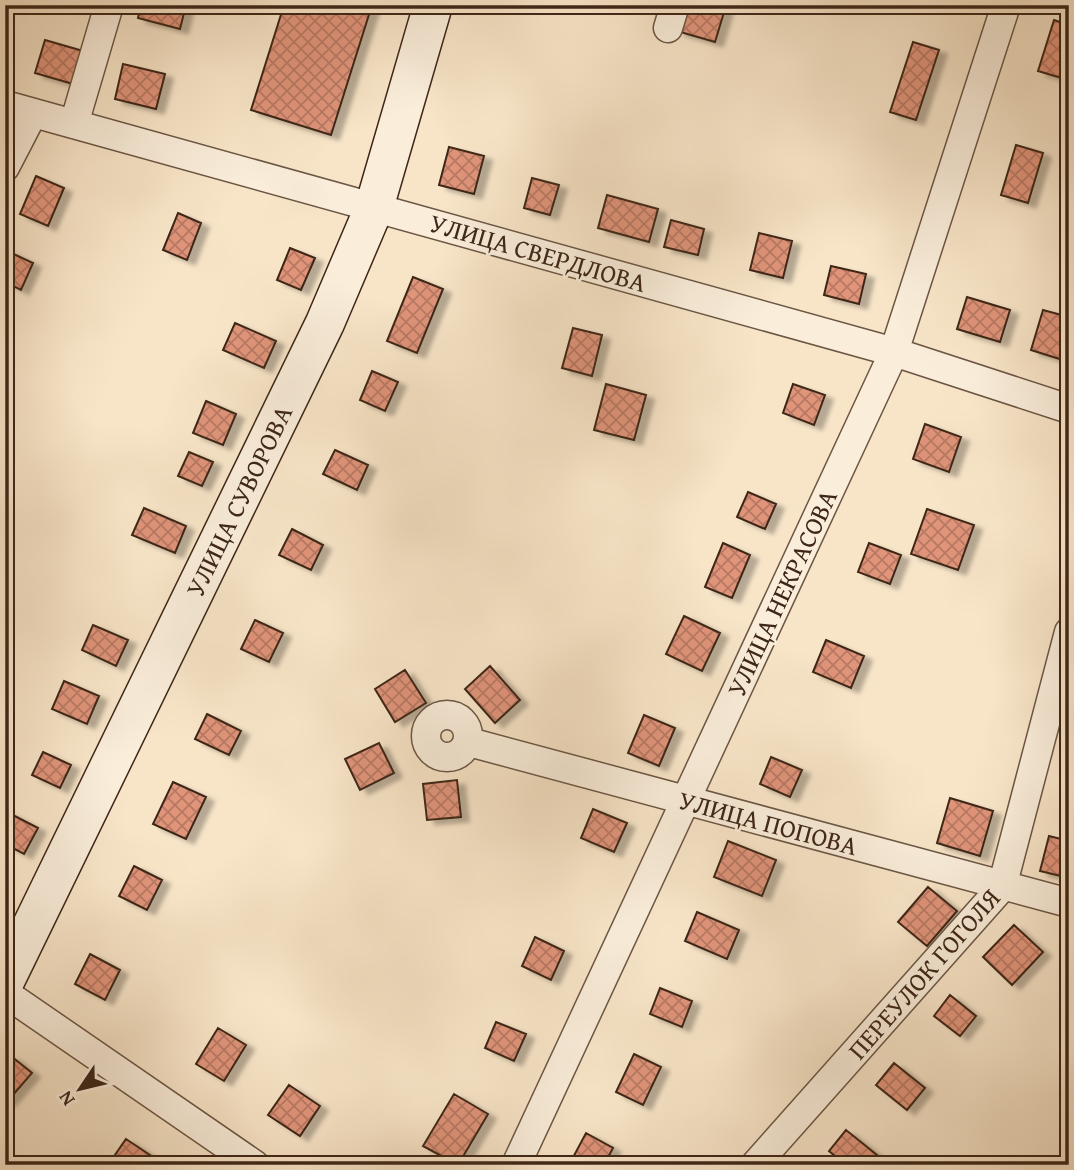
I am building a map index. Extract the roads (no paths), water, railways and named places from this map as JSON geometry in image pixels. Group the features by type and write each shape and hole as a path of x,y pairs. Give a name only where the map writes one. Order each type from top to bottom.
{"street":[{"path":"74,124 109,5"},
{"name":"УЛИЦА СУВОРОВА","path":"5,981 325,323 374,208 433,5"},
{"name":"УЛИЦА НЕКРАСОВА","path":"516,1165 894,352 1006,5"},
{"name":"УЛИЦА СВЕРДЛОВА","path":"5,105 894,352 1069,409"},
{"path":"5,167 33,113"},
{"name":"ПЕРЕУЛОК ГОГОЛЯ","path":"755,1165 1002,887 1069,632"},
{"name":"УЛИЦА ПОПОВА","path":"469,742 1069,903"},
{"path":"5,993 255,1165"}]}
